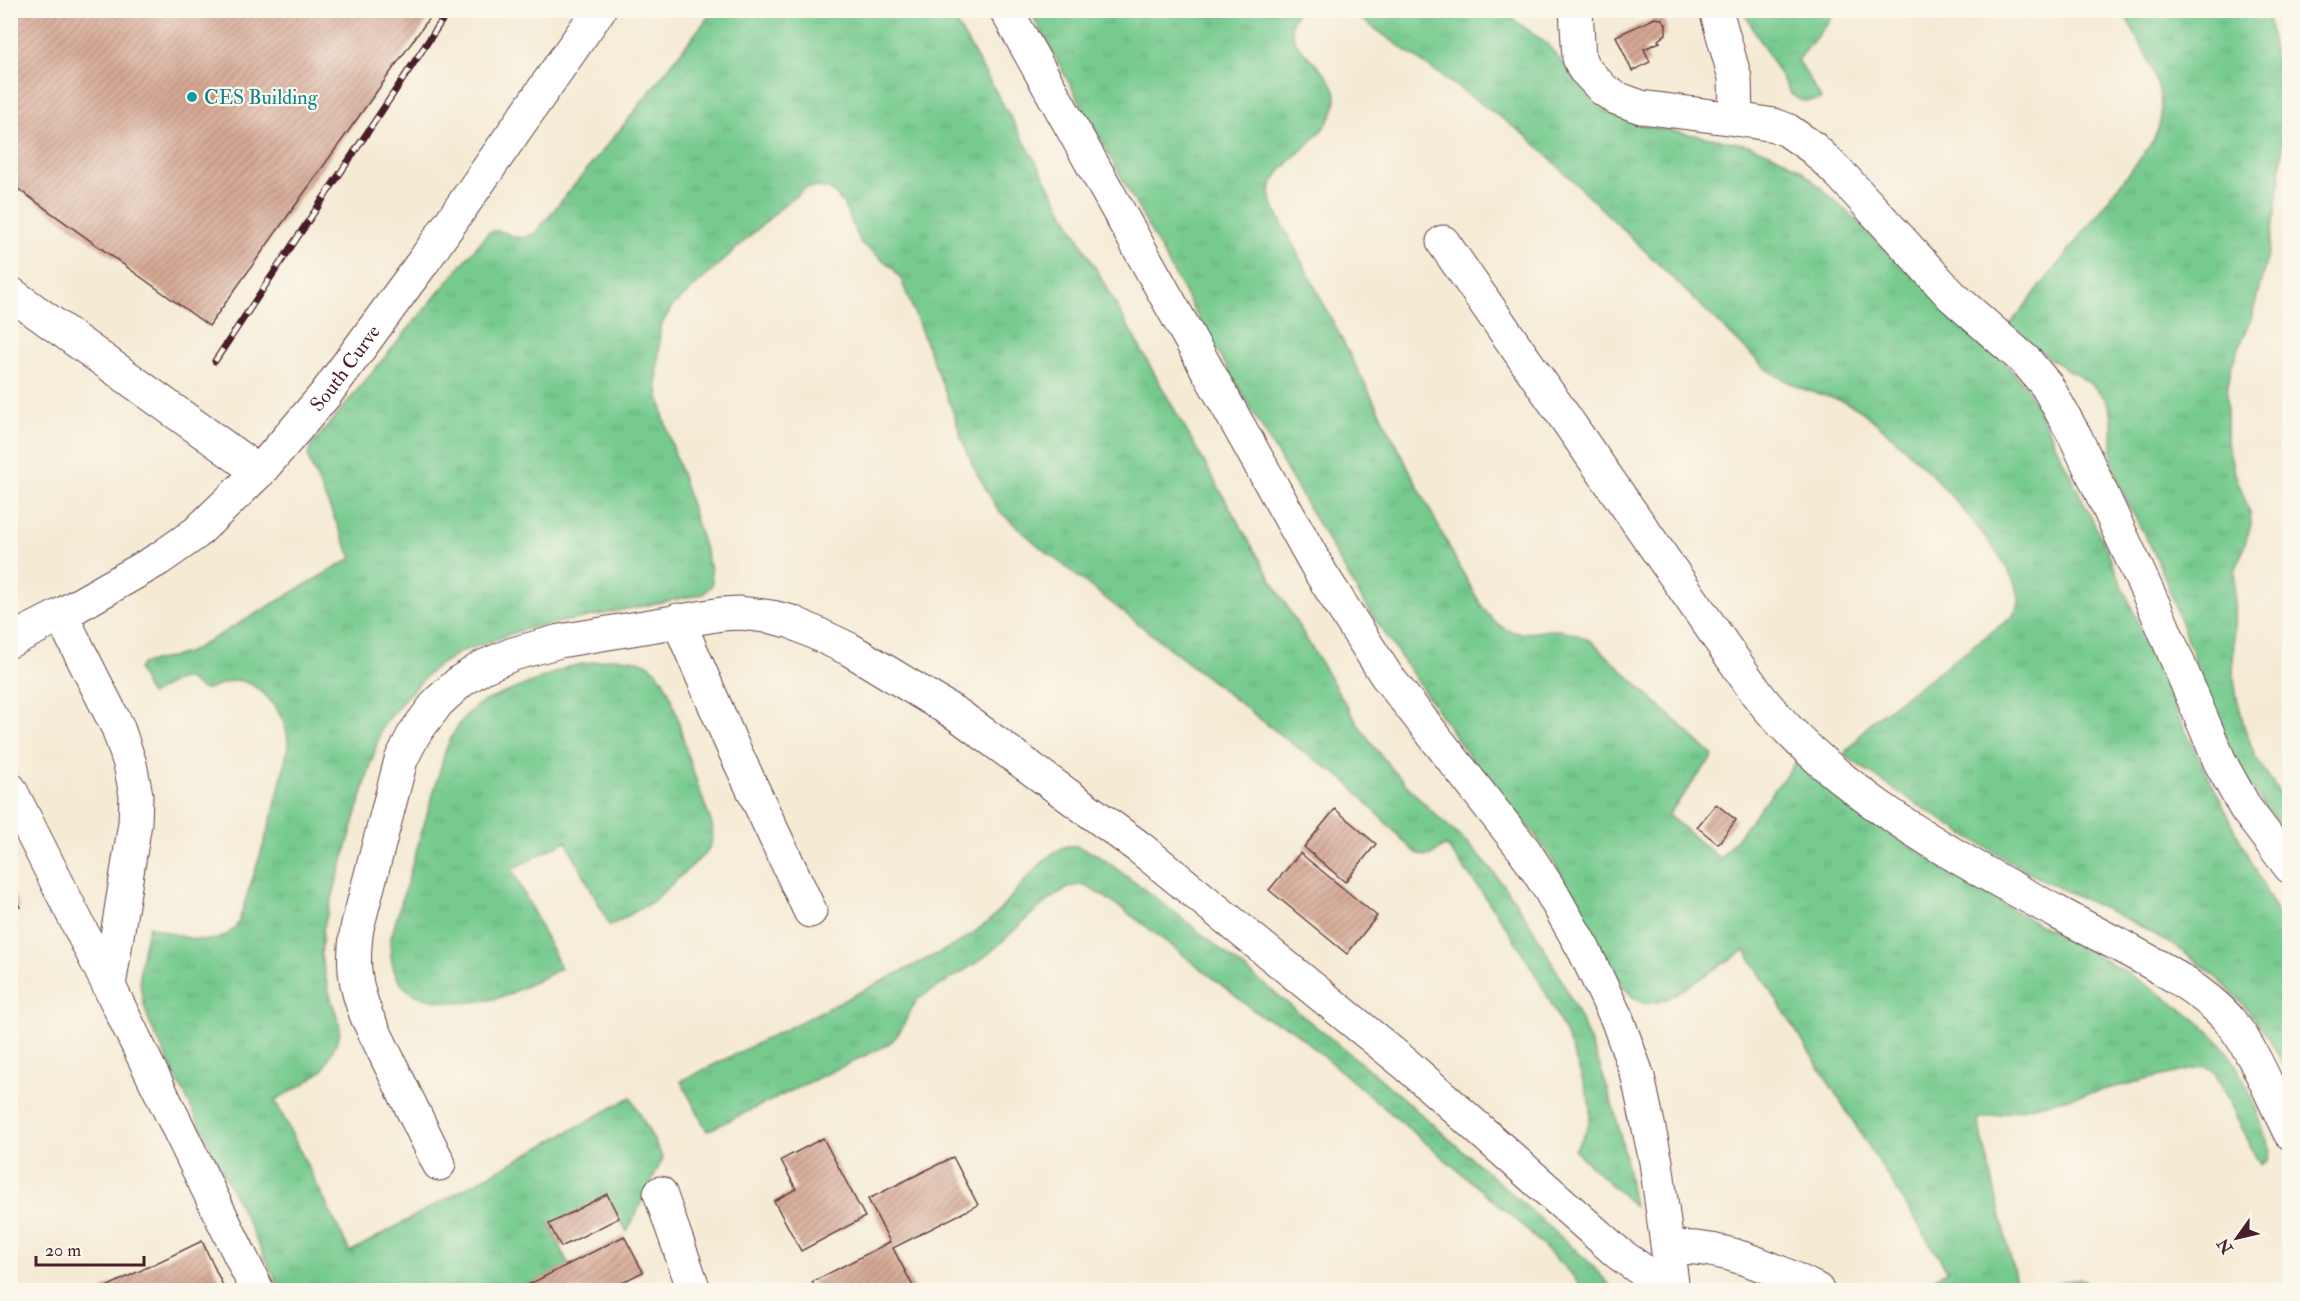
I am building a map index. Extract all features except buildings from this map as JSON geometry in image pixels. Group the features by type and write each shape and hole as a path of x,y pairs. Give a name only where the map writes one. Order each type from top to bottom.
{"lane":[{"name":"South Curve","path":"10,641 61,615 159,559 196,533 259,472 325,395 395,300 599,10"},
{"path":"1006,10 1322,575 1386,675 1524,850 1584,950 1617,1019 1638,1077 1656,1162 1672,1290"},
{"path":"1576,10 1579,58 1584,69 1604,90 1616,98 1641,107 1736,119 1774,125 1787,130 1813,148 1842,176 1952,296 2027,362 2047,386 2076,438 2155,608 2220,762 2246,809 2289,867"},
{"path":"1716,10 1735,78 1736,119"},
{"path":"1443,242 1778,721 1810,753 1894,817 1992,877 2151,963 2185,984 2218,1010 2230,1021 2247,1046 2289,1133"},
{"path":"10,293 259,472"},
{"path":"439,1164 360,1000 353,971 357,928 401,760 414,734 438,702 461,681 483,667 513,654 560,641 740,613 772,617 810,628 958,715 1149,855 1407,1065 1618,1253 1672,1290"},
{"path":"61,615 118,728 130,764 136,795 135,823 109,986"},
{"path":"678,621 732,745 810,911"},
{"path":"10,789 257,1290"},
{"path":"660,1193 694,1290"},
{"path":"1668,1248 1699,1248 1742,1259 1817,1290"}],"green space":[{"path":"713,11 949,11 1251,544 1355,719 1382,758 1436,815 1468,844 1495,875 1539,939 1577,1010 1606,1083 1619,1128 1634,1206 1574,1150 1586,1131 1590,1112 1589,1099 1567,1038 1554,1008 1522,951 1446,845 1427,856 1413,851 1345,780 1291,743 1040,547 998,510 975,470 962,440 901,279 893,268 861,243 843,203 834,193 827,188 816,187 806,188 784,205 671,308 660,327 657,385 664,419 711,569 712,585 703,594 522,630 460,652 433,669 405,698 381,729 323,929 321,956 340,1027 339,1037 323,1070 304,1084 275,1100 350,1252 631,1097 663,1158 627,1232 619,1218 549,1224 569,1265 518,1290 281,1290 151,1026 142,998 140,976 142,954 149,926 197,940 210,940 231,931 239,921 279,790 288,748 286,730 272,702 248,683 234,680 204,689 187,679 170,684 150,695 138,669 142,664 188,653 352,558 310,463 308,455 312,445 488,233 500,231 521,238 535,233"},
{"path":"1030,11 1298,11 1292,23 1292,34 1298,45 1327,76 1334,87 1336,99 1333,112 1326,125 1274,181 1270,192 1273,206 1482,607 1496,623 1514,632 1560,630 1591,641 1713,756 1668,815 1720,859 1797,761 1872,818 1950,872 2134,978 2176,1005 2200,1023 2216,1039 2238,1068 2261,1123 2270,1151 2268,1160 2260,1165 2214,1071 2205,1066 1978,1119 2018,1290 1917,1290 1947,1270 1745,950 1669,998 1657,1002 1644,1003 1634,998 1623,987 1555,864 1534,834 1475,765 1366,606 1201,323"},
{"path":"1350,11 1502,11 1547,44 1595,101 1612,114 1645,126 1749,145 1780,157 1800,169 1898,258 2024,384 2106,548 2178,716 2289,937 2289,1075 2260,1027 2244,1006 2226,986 2184,953 2136,924 2052,885 2002,857 1933,815 1844,755 1872,721 2013,616 2018,606 2015,583 2000,557 1951,496 1923,466 1871,418 1841,400 1796,386 1765,368 1528,137"},
{"path":"1743,11 1837,11 1798,60 1821,99 1805,101 1791,94"},
{"path":"2123,11 2267,11 2277,69 2282,150 2269,250 2251,320 2232,364 2227,391 2227,443 2234,471 2250,513 2251,525 2235,573 2233,673 2245,729 2256,758 2289,807 2289,832 2266,808 2246,779 2228,745 2198,672 2161,569 2114,471 2112,416 2106,400 2088,382 2046,356 2008,327 2145,152 2159,126 2161,103 2155,75"},
{"path":"613,658 648,664 659,675 671,696 691,765 712,825 712,839 706,853 652,902 610,926 566,841 512,869 561,968 495,999 464,1003 431,1000 417,995 405,987 395,973 390,941 447,746 454,733 466,716 483,702 568,667"},
{"path":"1067,846 1076,846 1098,855 1177,914 1382,1080 1587,1260 1614,1290 1583,1290 1574,1277 1520,1223 1289,1027 1261,1016 1139,921 1093,890 1081,885 1057,894 983,958 918,999 897,1036 887,1045 707,1131 681,1081 960,942 993,917 1048,857"},
{"path":"2079,1278 2085,1280 2089,1290 2038,1290"}],"railway":[{"path":"215,361 449,10"}],"place":[{"name":"CES Building","path":"192,97"}]}
